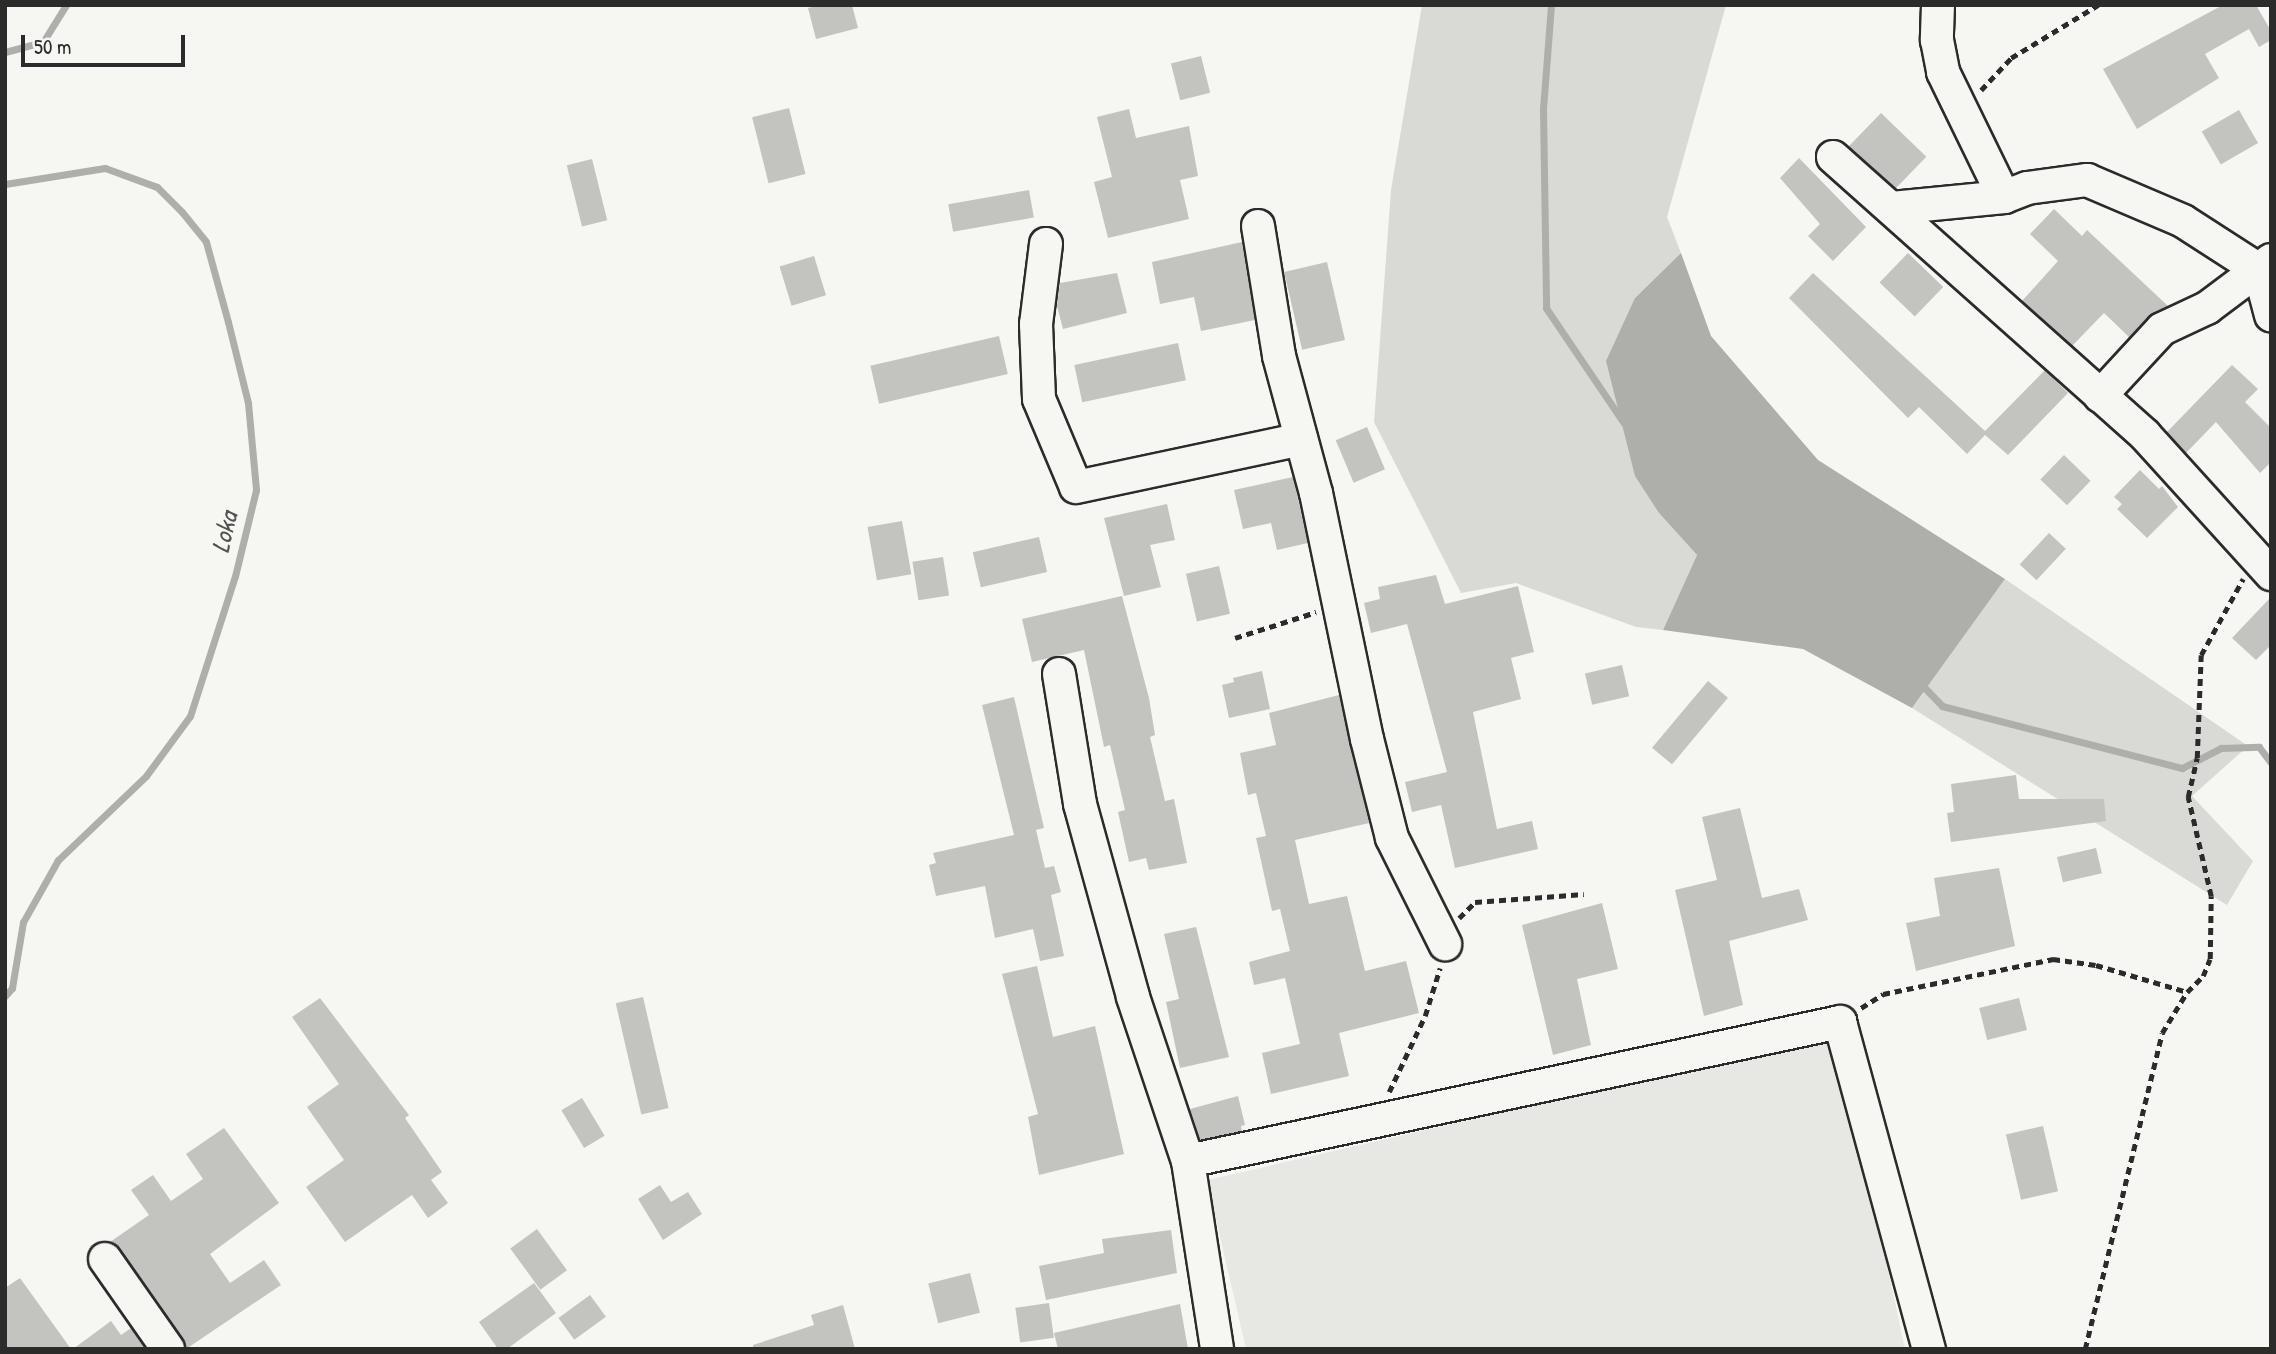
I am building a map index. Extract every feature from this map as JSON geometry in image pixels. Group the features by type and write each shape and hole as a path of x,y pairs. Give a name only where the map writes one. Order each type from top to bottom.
{"street":[{"path":"1938,5 1937,40 1944,72 2004,197"},
{"path":"1833,157 2145,435 2265,563"},
{"path":"1892,208 2004,197 2027,188 2087,180 2183,221 2265,265"},
{"path":"1258,226 1279,356 1301,439 1392,838 1445,944"},
{"path":"1046,244 1036,324 1039,399 1076,486 1301,439"},
{"path":"2265,265 2271,315"},
{"path":"2100,396 2162,328 2207,308 2265,265"},
{"path":"1059,674 1080,804 1133,997 1188,1161 1217,1349"},
{"path":"1188,1161 1840,1022 1929,1349"},
{"path":"105,1259 168,1349"}],"path":[{"path":"1960,107 2011,58 2098,5"},
{"path":"2085,1349 2162,1033 2187,992 2203,975 2210,959 2211,896 2188,797 2197,758 2201,655 2265,563"},
{"path":"1235,638 1337,606"},
{"path":"1368,1122 1399,1077 1436,985 1445,944 1455,922 1475,902 1584,894"},
{"path":"1840,1022 1883,994 2053,958 2096,965 2187,992"}],"shaded area":[{"path":"1422,5 1726,5 1667,217 1681,253 1635,298 1659,513 1697,555 1663,630 1636,627 1516,583 1461,593 1374,422 1391,190"},
{"path":"1681,253 1711,336 1818,460 2005,579 1912,708 1803,649 1663,630 1697,555 1659,513 1635,476 1606,361 1635,298"},
{"path":"2005,579 2248,746 2192,796 2253,861 2227,905 1912,708"},
{"path":"1838,1036 1905,1349 1246,1349 1207,1180"}],"building":[{"path":"820,5 852,5 858,28 816,39 808,8"},
{"path":"2223,5 2256,5 2271,31 2271,40 2259,47 2249,29 2205,54 2219,78 2137,129 2103,69"},
{"path":"1201,56 1210,93 1180,100 1171,63"},
{"path":"789,108 805,174 769,183 752,117"},
{"path":"1129,109 1136,138 1189,126 1198,176 1180,180 1189,219 1108,238 1094,182 1112,177 1097,117"},
{"path":"2239,110 2258,143 2221,164 2202,132"},
{"path":"1881,113 1926,157 1894,191 1848,147"},
{"path":"1799,158 1866,227 1833,261 1808,236 1820,224 1780,178"},
{"path":"592,159 607,220 582,226 567,165"},
{"path":"1029,190 1034,218 953,232 948,204"},
{"path":"2054,209 2082,236 2087,230 2168,306 2149,316 2129,337 2104,313 2072,346 2022,301 2058,261 2030,234"},
{"path":"1242,242 1255,320 1201,331 1194,297 1160,304 1152,262"},
{"path":"1908,253 1943,287 1915,317 1880,282"},
{"path":"814,256 826,295 792,306 780,267"},
{"path":"1327,262 1345,340 1302,350 1284,272"},
{"path":"1117,273 1127,313 1063,329 1057,306 1060,283"},
{"path":"1813,273 1985,431 2045,370 2068,393 2008,455 1985,435 1967,454 1919,407 1908,418 1789,298"},
{"path":"999,336 1008,374 879,404 870,366"},
{"path":"1178,343 1186,380 1082,402 1074,365"},
{"path":"2232,365 2258,389 2245,402 2271,428 2271,462 2260,473 2216,422 2186,453 2167,432"},
{"path":"1367,427 1385,469 1354,483 1336,440"},
{"path":"2064,455 2091,481 2067,505 2040,479"},
{"path":"2140,470 2159,489 2162,486 2178,507 2147,538 2117,509 2122,504 2114,497"},
{"path":"1293,477 1308,543 1277,550 1271,523 1243,529 1234,490"},
{"path":"1167,504 1175,540 1150,545 1161,587 1124,596 1104,518"},
{"path":"902,521 911,574 877,580 868,527"},
{"path":"2049,533 2066,549 2036,580 2020,564"},
{"path":"1039,537 1047,572 981,587 973,552"},
{"path":"943,557 949,596 918,600 912,562"},
{"path":"1219,566 1230,614 1197,621 1186,574"},
{"path":"1436,575 1445,604 1518,586 1534,652 1511,658 1521,699 1473,712 1497,829 1532,821 1538,849 1455,868 1441,805 1412,812 1405,782 1447,772 1407,624 1371,633 1364,603 1380,599 1378,587"},
{"path":"1122,596 1149,698 1155,735 1150,737 1165,801 1174,799 1187,863 1149,870 1146,858 1129,862 1118,812 1125,810 1110,745 1104,747 1084,650 1032,662 1022,619"},
{"path":"2271,597 2271,645 2256,660 2232,638"},
{"path":"1622,665 1629,696 1592,705 1585,674"},
{"path":"1262,671 1270,709 1229,718 1222,685 1234,682 1233,678"},
{"path":"1708,681 1728,698 1672,764 1652,748"},
{"path":"1339,695 1369,823 1295,840 1309,904 1347,896 1365,971 1406,961 1419,1013 1339,1033 1349,1076 1271,1094 1262,1053 1300,1044 1285,978 1254,985 1249,962 1290,951 1280,909 1272,911 1256,838 1266,836 1256,793 1248,795 1240,753 1276,745 1269,713"},
{"path":"1014,697 1044,828 1036,830 1045,868 1054,866 1061,892 1051,895 1064,956 1040,961 1033,929 995,938 985,886 936,896 929,865 936,863 933,853 1014,835 982,705"},
{"path":"2016,775 2019,799 2104,799 2106,821 1951,842 1947,813 1954,812 1951,784"},
{"path":"1740,808 1762,898 1799,889 1808,920 1729,941 1743,1005 1704,1016 1675,890 1717,880 1702,817"},
{"path":"2096,848 2102,873 2063,882 2057,857"},
{"path":"1999,868 2015,946 1916,971 1906,923 1940,916 1934,878"},
{"path":"1602,903 1618,969 1577,979 1591,1045 1553,1055 1522,925"},
{"path":"1196,927 1229,1057 1180,1068 1166,1002 1179,999 1164,934"},
{"path":"1037,966 1053,1037 1095,1026 1124,1154 1039,1175 1028,1117 1038,1114 1002,974"},
{"path":"643,997 669,1108 641,1114 616,1003"},
{"path":"320,998 409,1115 405,1118 442,1172 431,1180 448,1203 428,1218 412,1195 345,1242 306,1187 344,1160 307,1107 339,1084 292,1017"},
{"path":"2019,998 2027,1030 1987,1040 1979,1008"},
{"path":"1238,1096 1245,1125 1241,1126 1242,1131 1200,1140 1190,1109"},
{"path":"582,1098 605,1136 584,1148 561,1110"},
{"path":"2043,1126 2058,1191 2021,1200 2006,1135"},
{"path":"224,1128 279,1203 210,1254 230,1283 264,1260 281,1285 186,1349 120,1248 110,1242 149,1215 131,1190 153,1175 171,1201 203,1179 186,1154"},
{"path":"660,1185 671,1202 688,1192 702,1214 663,1240 638,1199"},
{"path":"537,1229 567,1270 540,1290 510,1248"},
{"path":"1171,1230 1177,1273 1046,1300 1039,1266 1104,1253 1102,1239"},
{"path":"970,1273 980,1313 938,1323 928,1283"},
{"path":"20,1278 71,1349 5,1349 5,1288"},
{"path":"534,1283 556,1313 507,1349 498,1349 479,1322"},
{"path":"590,1295 606,1317 574,1340 558,1318"},
{"path":"1049,1303 1054,1338 1020,1342 1015,1308"},
{"path":"1180,1304 1188,1349 1058,1349 1054,1333"},
{"path":"843,1305 855,1349 753,1349 753,1345 814,1325 811,1315"},
{"path":"111,1321 121,1335 131,1328 145,1349 73,1349"}],"waterway":[{"name":"Loka","path":"5,52 43,42 66,5"},
{"path":"1551,5 1543,109 1546,308 1624,423"},
{"name":"Loka","path":"5,184 105,168 157,187 182,212 206,242 228,322 248,403 256,490 235,576 190,716 146,776 58,860 23,922 12,988 5,996"},
{"path":"1920,683 1942,706 2182,768 2221,748 2259,747 2271,763"}]}
